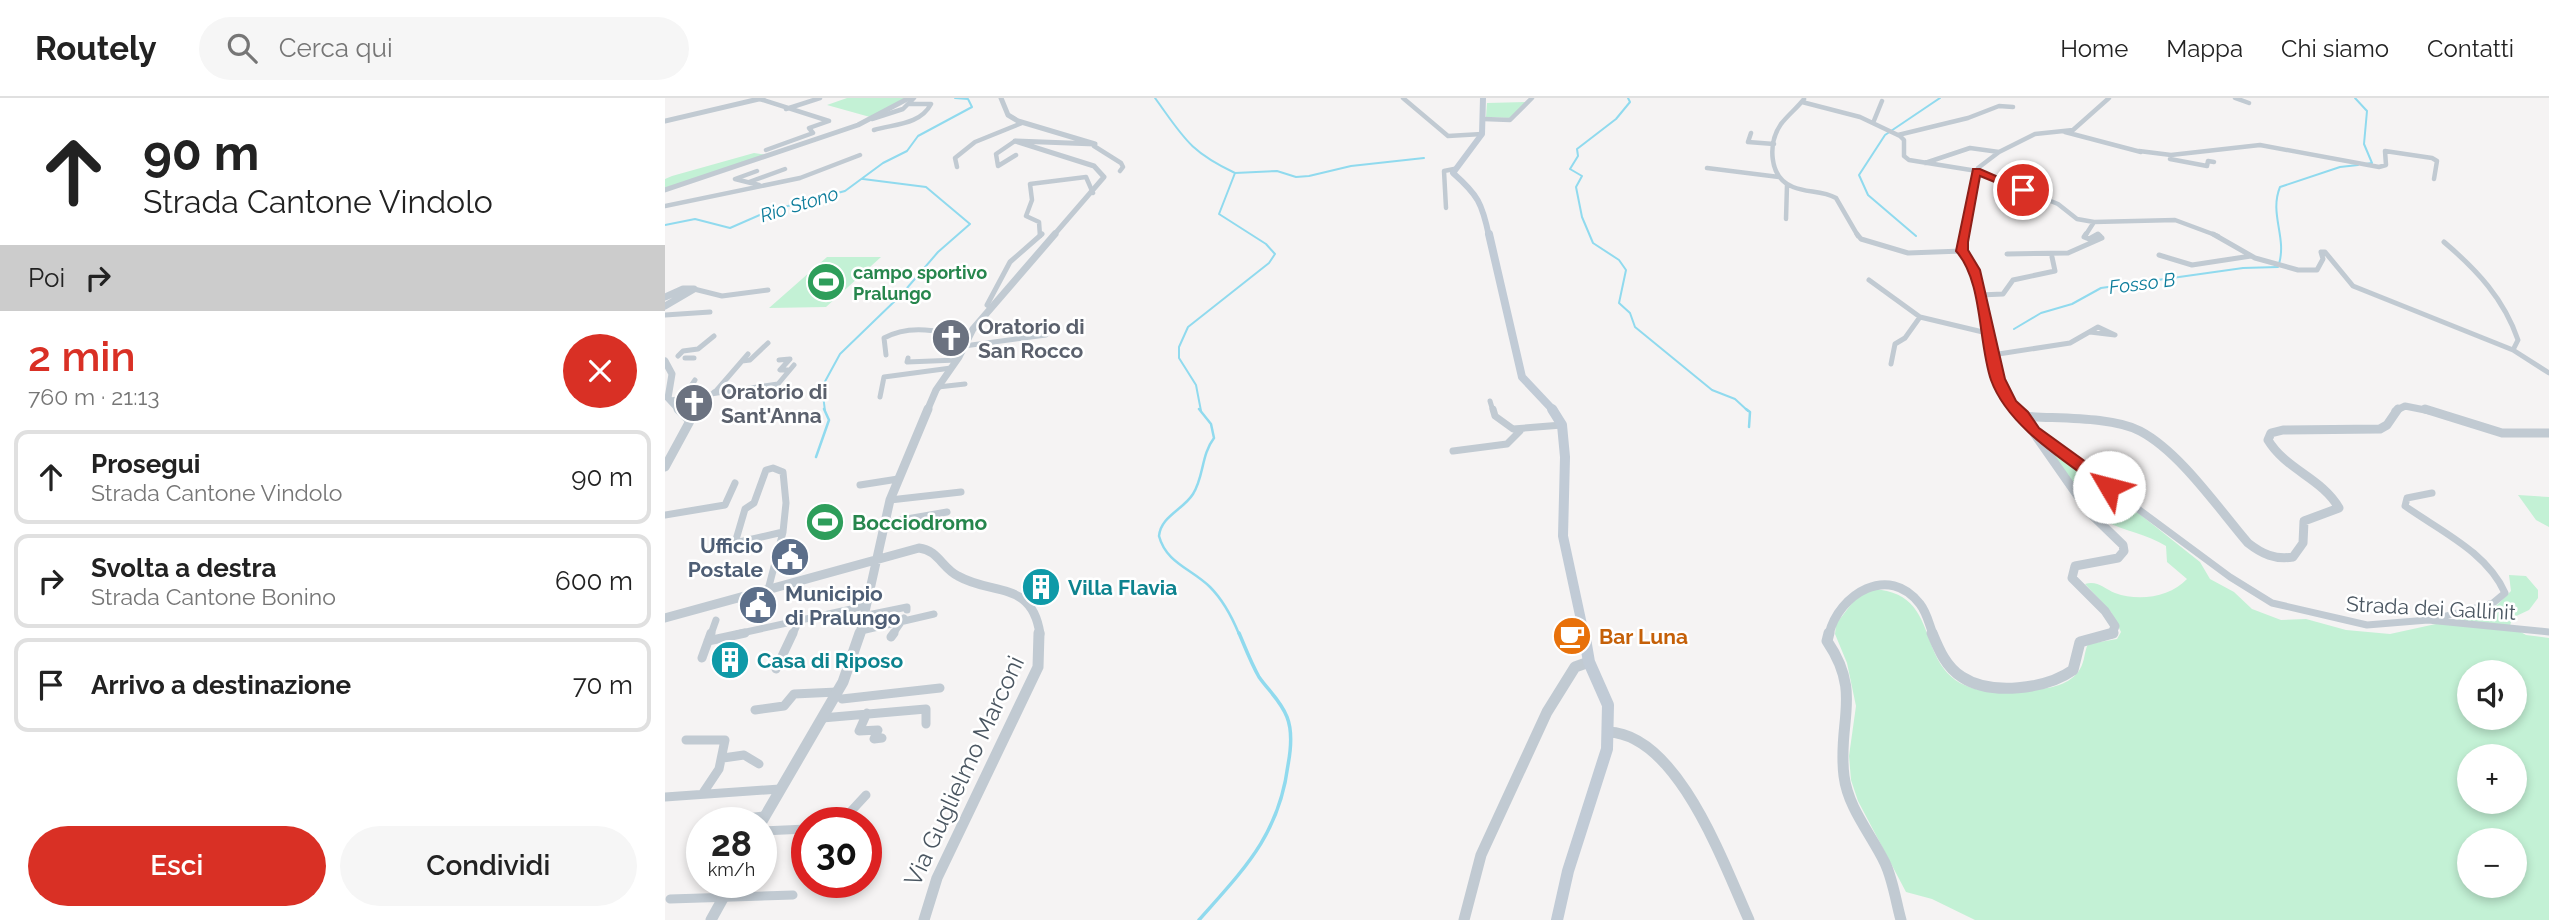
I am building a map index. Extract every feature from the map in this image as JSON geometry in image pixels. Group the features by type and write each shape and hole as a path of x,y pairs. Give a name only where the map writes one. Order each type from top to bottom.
{"main road":[{"path":"1483,98 1482,134 1454,169 1457,178 1475,192 1482,205 1522,377 1556,413 1562,425 1565,457 1563,536 1573,571 1589,662 1608,705 1607,748 1568,871 1557,920"}],"street":[{"path":"665,121 761,98 786,109 829,121 809,128 813,133 766,150 838,132"},
{"path":"786,109 820,98"},
{"path":"665,190 838,132 873,119 914,98"},
{"path":"1001,98 1008,115 1022,123 1094,143 1094,146 1121,163 1123,167 1120,171"},
{"path":"1403,98 1415,113 1440,126 1448,136 1482,134"},
{"path":"1484,119 1510,120 1532,98"},
{"path":"1962,251 1976,171 1999,152 2044,131 2073,130 2109,98"},
{"path":"2235,98 2249,103"},
{"path":"2549,373 2513,350 2353,286 2325,252 2321,253 2320,266 2311,270 2269,263 2251,256 2203,228 2175,219 2094,222 2077,219 2058,204 1976,171 1906,158 1904,140 1895,134 1885,132 1873,123 1803,100 1780,126 1774,144 1773,163 1779,177 1787,185 1822,192 1838,199 1861,239 1908,253 1962,251 1971,260 2002,389 2010,403 2023,415 2068,422 2115,424 2147,435 2164,447 2248,543 2262,554 2283,559 2293,557 2303,543 2304,520 2339,508 2329,492 2277,456 2268,440 2271,433 2283,430 2379,429 2387,425 2395,410 2412,406 2489,431 2549,433"},
{"path":"874,130 919,118 928,112 931,104 909,101"},
{"path":"1873,123 1882,101"},
{"path":"1895,134 1968,118 1999,106 2013,107"},
{"path":"957,167 955,158 972,144 1022,123"},
{"path":"2064,131 2207,166 2208,161 2214,162"},
{"path":"1751,132 1748,142 1774,144"},
{"path":"1016,155 997,166 996,154 1015,141 1026,139 1094,146"},
{"path":"771,807 822,718 837,698 861,631 890,500 938,387 957,360 969,336 991,308 1093,193 1104,177 1100,169 1015,141"},
{"path":"2139,151 2171,155 2260,145 2365,166 2386,165 2385,151 2433,158 2437,161 2434,179"},
{"path":"1925,163 1971,148 1999,152"},
{"path":"665,206 800,178 860,155"},
{"path":"748,183 785,169"},
{"path":"1445,208 1444,171 1454,169"},
{"path":"1707,169 1779,177"},
{"path":"757,171 735,179 763,186"},
{"path":"991,308 987,304 1010,262 1042,234 1039,222 1026,216 1032,200 1030,184 1051,178 1086,177 1093,193"},
{"path":"1786,219 1787,185"},
{"path":"2007,254 2052,257 2085,249 2102,237 2098,234 2089,239 2084,237 2094,222"},
{"path":"2444,242 2466,261 2508,312 2518,341 2513,350"},
{"path":"2159,255 2176,264 2187,266 2251,256"},
{"path":"1980,295 2003,294 2018,278 2055,271 2052,257"},
{"path":"1868,280 1920,317 1987,332"},
{"path":"665,297 683,289 722,296 768,290"},
{"path":"665,306 694,289"},
{"path":"665,315 710,312"},
{"path":"1891,364 1895,344 1905,338 1920,317"},
{"path":"886,355 884,338 899,330 915,329 969,336"},
{"path":"1992,355 2070,343 2090,332"},
{"path":"964,346 1010,343 1020,338 1046,335"},
{"path":"665,467 690,421 668,398 673,383 675,359 683,351 698,349 714,336"},
{"path":"741,361 750,360 768,343"},
{"path":"689,417 748,354"},
{"path":"675,359 694,358"},
{"path":"908,358 907,362 957,360"},
{"path":"779,360 790,359 780,370 789,370"},
{"path":"880,397 884,377 951,368"},
{"path":"665,407 685,395 778,383 789,370"},
{"path":"776,376 789,370"},
{"path":"685,395 695,380"},
{"path":"938,387 965,384"},
{"path":"1490,401 1503,425 1520,431 1562,425"},
{"path":"1901,920 1886,865 1856,813 1844,780 1841,751 1849,704 1840,660 1828,640 1830,625 1857,589 1868,586 1897,589 1917,600 1924,610 1939,649 1958,675 1967,683 1989,688 2059,679 2073,670 2080,642 2112,635 2115,626 2112,619 2072,578 2072,571 2075,566 2118,558 2124,551 2123,545 2089,512 2034,431 2022,418 2023,415"},
{"path":"1453,451 1507,444 1520,431"},
{"name":"Strada dei Gallinit","path":"2034,431 2230,577 2272,603 2347,623 2367,625 2428,620 2549,632"},
{"path":"768,590 785,532 783,472 773,468 766,470 754,503 745,509 735,543 785,532"},
{"path":"860,485 898,479"},
{"path":"665,516 725,505 735,482"},
{"path":"890,500 961,492"},
{"path":"2428,620 2493,603 2505,593 2503,582 2487,564 2405,506 2407,498 2432,493"},
{"path":"884,523 947,512"},
{"name":"Via Guglielmo Marconi","path":"877,560 928,548 955,575 1021,598 1040,628 1042,648 1038,667 937,878 925,909 924,920"},
{"path":"665,618 877,560"},
{"path":"708,640 799,621 907,607 891,637"},
{"path":"861,631 905,615 935,614"},
{"path":"702,658 716,620"},
{"path":"776,669 799,621"},
{"path":"1464,920 1481,855 1547,712 1575,667 1589,662"},
{"path":"755,710 785,706 794,694 837,698 940,688"},
{"path":"822,718 926,709 926,724"},
{"path":"867,713 859,731 878,730 874,739 882,738"},
{"path":"1608,732 1634,736 1686,792 1749,920"},
{"path":"686,740 725,740 723,758 703,793"},
{"path":"723,758 744,755 759,764"},
{"path":"665,797 781,789"},
{"path":"855,807 866,795"},
{"path":"670,899 723,900 791,895"},
{"path":"711,920 723,900"}],"green space":[{"path":"847,98 905,98 870,117 827,105"},
{"path":"1526,102 1510,118 1486,117 1487,103"},
{"path":"754,153 767,155 665,188 665,179 672,176"},
{"name":"campo sportivo Pralungo","path":"827,257 881,257 826,307 769,308"},
{"path":"2048,446 2084,473 2102,510 2119,516 2137,512 2200,562 2210,579 2234,592 2252,609 2281,620 2306,619 2346,630 2390,634 2493,609 2511,591 2509,575 2526,576 2538,590 2538,598 2529,610 2512,618 2510,626 2526,635 2549,638 2549,920 1975,920 1932,899 1906,892 1858,801 1851,780 1849,756 1856,706 1847,663 1835,634 1836,624 1856,598 1873,589 1899,595 1915,609 1942,666 1957,681 1983,691 2023,691 2062,684 2082,666 2088,644 2117,639 2121,632 2111,612 2085,584 2097,584 2124,596 2144,597 2163,594 2187,579 2167,562 2166,546 2105,521 2081,498"},
{"path":"2518,495 2549,497 2549,527 2536,520"}],"waterway":[{"name":"Rio Stono","path":"665,225 695,219 730,228 769,211 845,191 883,163 907,151 918,136 972,107 968,99 955,98"},
{"path":"1155,98 1173,124 1197,150 1235,173"},
{"path":"1628,98 1630,102 1616,119 1577,149 1578,156 1570,169 1582,176 1576,187 1582,217 1593,243 1619,260 1626,270 1619,303 1630,313 1635,327 1712,390 1735,399 1748,411"},
{"path":"1916,236 1868,195 1859,175 1885,135 1940,98"},
{"name":"Fosso B","path":"2355,98 2367,111 2364,144 2372,163 2366,164"},
{"path":"1235,173 1277,171 1296,177 1309,176 1351,166 1424,158"},
{"name":"Fosso B","path":"2279,264 2281,244 2276,207 2280,187 2340,167 2358,165"},
{"path":"1201,411 1196,385 1179,358 1179,347 1188,327 1269,263 1275,254 1266,244 1219,214 1235,173"},
{"path":"825,411 822,387 840,354 901,295 938,252 970,224 926,187 863,179"},
{"name":"Fosso B","path":"2014,329 2041,313 2072,304 2101,288 2243,268 2278,267"},
{"path":"816,457 829,420 824,409"},
{"path":"1199,409 1211,424 1214,438 1193,494 1168,518 1159,536 1167,553 1215,592 1239,634"},
{"path":"1746,409 1750,412 1749,427"},
{"path":"1199,920 1245,867 1268,831 1277,812 1290,753 1291,735 1287,717 1259,677 1239,633"}],"place":[{"name":"campo sportivo Pralungo","path":"826,282"},
{"name":"Oratorio di San Rocco","path":"951,338"},
{"name":"Oratorio di Sant'Anna","path":"694,403"},
{"name":"Bocciodromo","path":"825,522"},
{"name":"Ufficio Postale","path":"790,557"},
{"name":"Villa Flavia","path":"1041,587"},
{"name":"Municipio di Pralungo","path":"758,605"},
{"name":"Bar Luna","path":"1572,636"},
{"name":"Casa di Riposo","path":"730,660"}],"route":[{"path":"2023,190 1976,171 1963,242 1962,251 1969,257 1975,270 1998,379 2010,403 2034,431 2109,487"}]}
